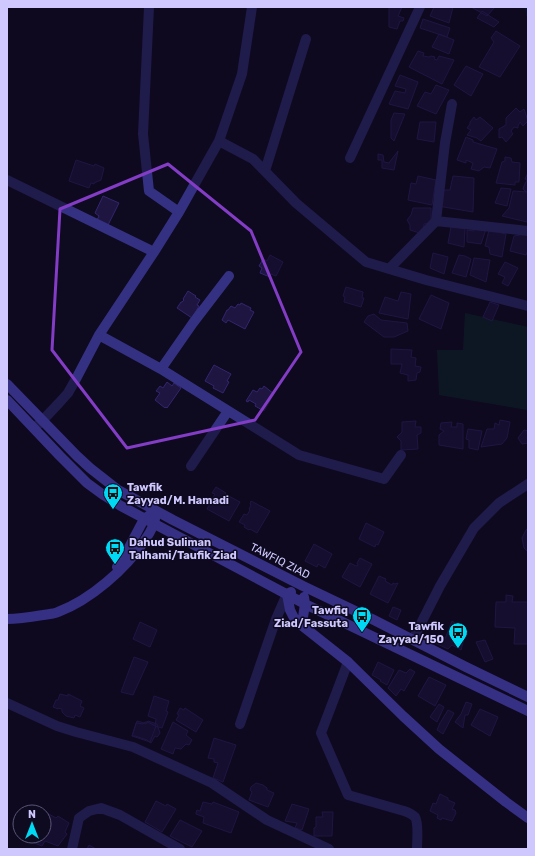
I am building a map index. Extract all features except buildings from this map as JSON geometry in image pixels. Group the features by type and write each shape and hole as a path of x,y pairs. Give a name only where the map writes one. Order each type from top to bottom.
{"main road":[{"name":"TAWFIQ ZIAD","path":"7,384 77,456 118,490 155,511 303,586 528,697"},
{"path":"7,400 64,461 87,483 121,506 305,604 528,711"},
{"path":"103,584 125,555 144,519 155,511"},
{"path":"7,618 17,619 57,612 75,604 103,584 131,560 139,550 154,524 155,511"},
{"path":"287,594 303,586 305,604 302,624"},
{"path":"287,594 290,610 296,620 348,662 439,749 528,818"}],"street":[{"path":"149,7 144,134 149,191 179,212"},
{"path":"34,428 68,393 99,335 179,212 219,141 242,74 252,7"},
{"path":"350,158 420,7"},
{"path":"265,171 306,39"},
{"path":"389,269 436,221 452,104"},
{"path":"219,141 253,159 296,203 366,262 426,280 528,306"},
{"path":"7,180 154,252"},
{"path":"436,221 528,231"},
{"path":"161,369 193,323 229,276"},
{"path":"99,335 161,369 299,455 384,479 401,455"},
{"path":"191,466 228,411"},
{"path":"413,639 440,586 474,528 499,503 528,484"},
{"path":"240,724 276,619 287,594"},
{"path":"348,662 321,732 348,795 411,814 415,818 417,824 417,849"},
{"path":"7,703 57,726 133,747 212,783 267,820 328,849"},
{"path":"72,849 79,818 89,811 101,808 120,815 180,849"}],"highlighted area":[{"path":"168,164 251,231 301,352 255,420 127,448 52,350 60,209"}],"green space":[{"path":"465,313 528,327 528,410 439,395 437,350 463,350"}],"waterway":[{"path":"526,7 528,16"}],"place":[{"name":"Tawfik Zayyad/M. Hamadi","path":"113,510"},
{"name":"Dahud Suliman Talhami/Taufik Ziad","path":"115,565"},
{"name":"Tawfiq Ziad/Fassuta","path":"362,633"},
{"name":"Tawfik Zayyad/150","path":"458,649"}]}
